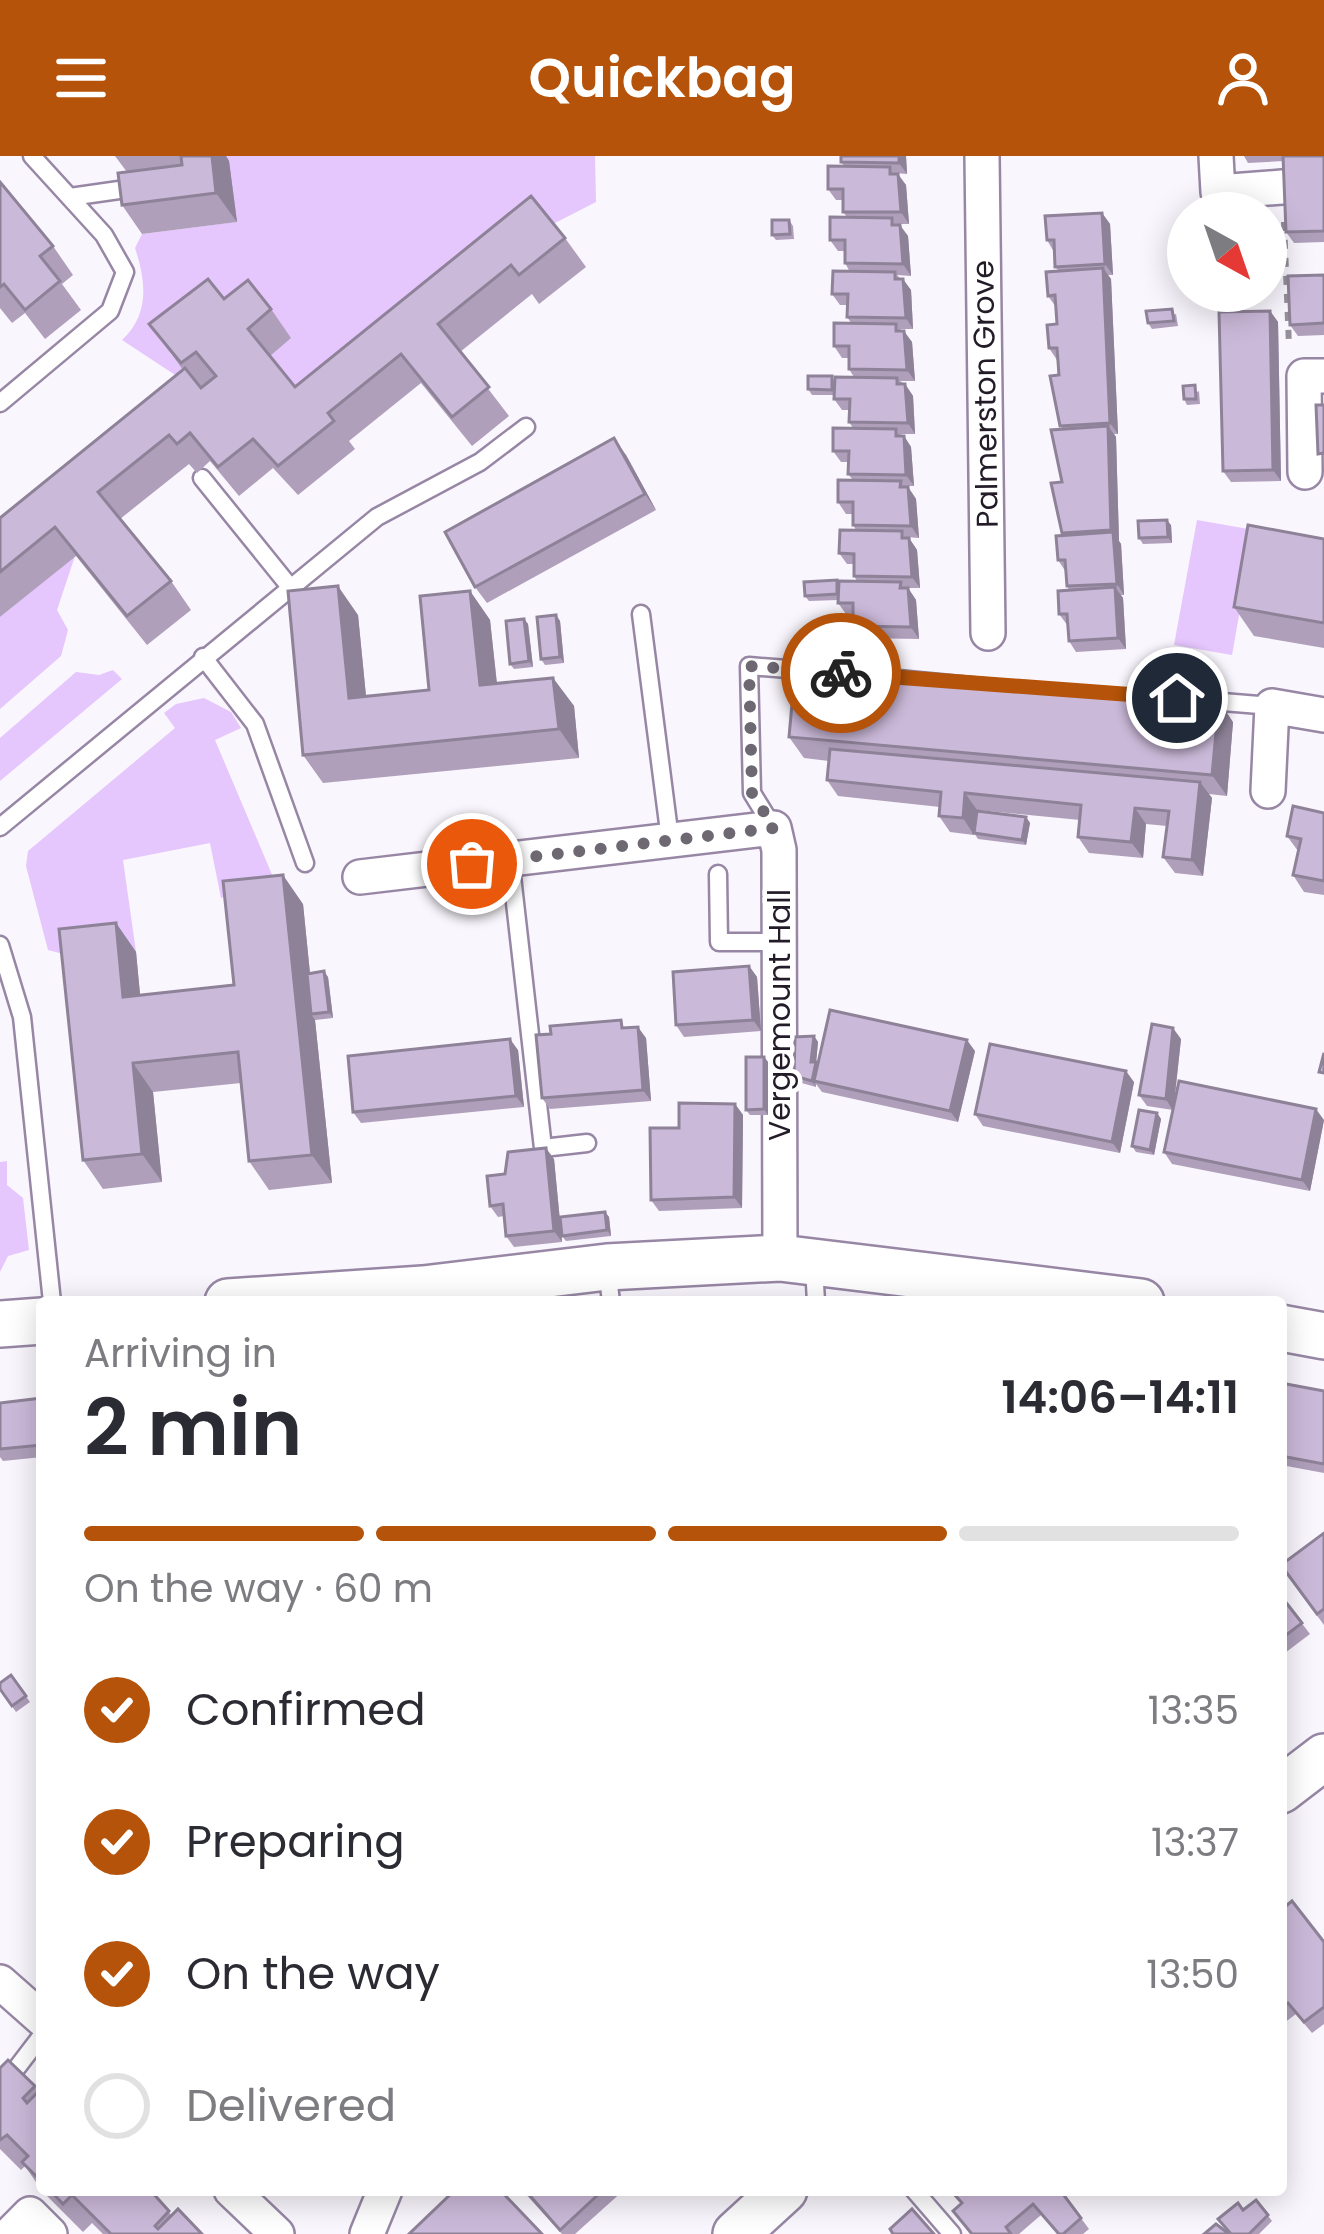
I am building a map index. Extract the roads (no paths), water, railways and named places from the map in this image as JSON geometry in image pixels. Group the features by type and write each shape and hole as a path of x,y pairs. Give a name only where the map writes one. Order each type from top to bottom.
{"main road":[{"path":"424,1296 803,1273 1071,1296"},
{"path":"0,1324 36,1321"},
{"path":"1287,1329 1324,1336"},
{"path":"1287,1785 1324,1757"},
{"path":"736,2234 777,2196"}],"street":[{"name":"Palmerston Grove","path":"982,156 988,633"},
{"path":"1216,156 1218,192 1282,187"},
{"path":"1305,472 1314,376"},
{"path":"1268,791 1272,706 1324,715"},
{"path":"360,877 774,828"},
{"name":"Vergemount Hall","path":"774,828 803,1273"},
{"path":"0,1982 36,2014"},
{"path":"237,2196 277,2234"},
{"path":"368,2234 383,2196"},
{"path":"10,2234 30,2214 50,2234"}],"lane":[{"path":"0,404 110,311 124,272 104,235 32,156"},
{"path":"70,197 158,184"},
{"path":"0,827 377,517 480,462 526,427"},
{"path":"202,478 290,587"},
{"path":"641,614 670,839"},
{"path":"202,657 255,724 305,863"},
{"path":"774,828 752,793 749,666 844,673"},
{"path":"1177,698 1272,706"},
{"path":"509,859 543,1148 587,1143"},
{"path":"718,874 719,942 779,942"},
{"path":"1,951 22,1017 51,1296"},
{"path":"0,2090 36,2043"},
{"path":"919,2196 952,2234"}]}
